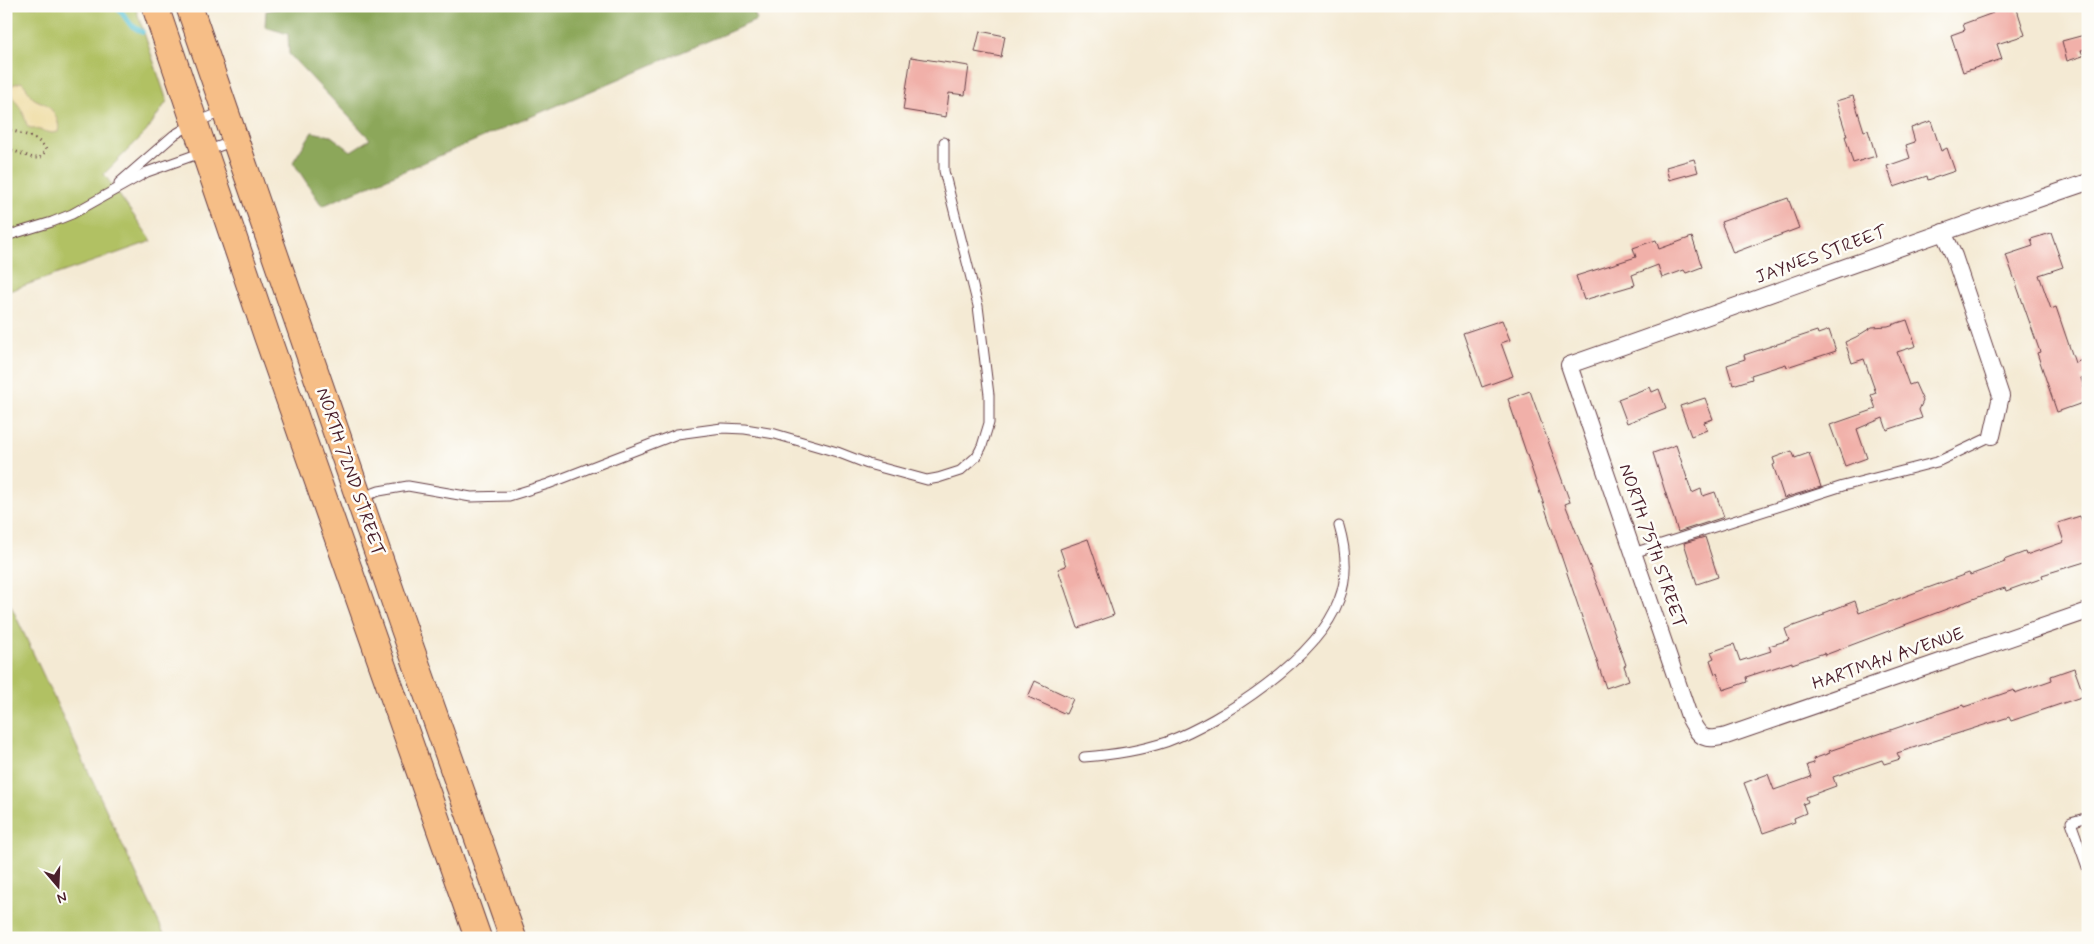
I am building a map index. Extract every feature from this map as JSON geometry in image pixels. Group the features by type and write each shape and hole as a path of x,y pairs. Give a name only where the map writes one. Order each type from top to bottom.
{"main road":[{"name":"NORTH 72ND STREET","path":"155,6 204,152 478,938"},
{"name":"NORTH 72ND STREET","path":"189,6 513,938"}],"street":[{"name":"JAYNES STREET","path":"1569,365 1741,306 1943,232 2088,182"},
{"path":"1943,232 1954,256 2001,396 1992,436"},
{"name":"NORTH 75TH STREET","path":"1569,365 1690,720 1701,737"},
{"name":"HARTMAN AVENUE","path":"1701,737 1710,740 1726,736 2088,611"}],"lane":[{"path":"109,192 155,150 194,123 225,111"},
{"path":"6,236 72,214 147,172 235,141"},
{"path":"359,498 379,491 408,486 471,497 509,496 548,484 678,434 722,428 745,428 775,434 837,452 868,464 926,480 960,471 977,456 982,446 989,423 989,395 978,306 944,171 944,142"},
{"path":"1633,553 1843,486 1937,462 1992,436"},
{"path":"1084,757 1141,750 1188,733 1214,719 1242,700 1276,676 1296,658 1321,632 1343,589 1346,562 1339,526"},
{"path":"2088,817 2072,822 2088,870"}],"path":[{"path":"6,129 38,140 44,145 46,150 40,158 6,148"}],"green space":[{"path":"6,6 135,6 167,101 146,132 104,174 152,241 6,292"},
{"path":"290,6 752,6 757,20 322,206 293,162 312,132 331,136 351,151 370,139 289,54 288,34 265,27 266,11"},
{"path":"6,595 166,938 6,938"}],"sand":[{"path":"21,82 33,98 53,111 58,121 58,132 52,133 28,127 23,113 11,92 12,85"}],"building":[{"path":"1990,6 2016,6 2025,35 1997,44 2002,59 1963,72 1951,35 1965,30 1963,24 1993,13"},
{"path":"980,31 1005,36 1001,57 975,52"},
{"path":"2088,34 2088,49 2081,50 2083,56 2067,61 2062,41"},
{"path":"911,57 969,66 965,95 949,93 946,117 903,110"},
{"path":"1853,96 1864,131 1868,130 1876,156 1853,163 1836,101"},
{"path":"1931,121 1941,151 1947,148 1955,171 1928,180 1927,176 1894,187 1887,166 1910,158 1906,145 1915,142 1911,128"},
{"path":"1694,159 1698,172 1669,180 1666,167"},
{"path":"1788,198 1799,228 1733,253 1721,222"},
{"path":"2051,233 2063,267 2039,275 2051,309 2056,307 2075,363 2084,359 2088,370 2088,375 2081,378 2088,401 2057,412 2037,353 2040,352 2006,255 2033,246 2031,239"},
{"path":"1692,237 1702,267 1686,273 1684,270 1662,278 1658,265 1632,275 1635,285 1584,300 1576,276 1636,257 1633,248 1656,240 1659,249"},
{"path":"1502,320 1510,340 1501,343 1513,376 1482,387 1463,333"},
{"path":"1907,320 1916,346 1897,352 1909,385 1915,383 1923,401 1919,410 1922,418 1887,430 1883,418 1857,429 1867,458 1845,466 1830,425 1876,409 1871,395 1876,393 1864,359 1852,363 1845,342 1872,327 1888,326"},
{"path":"1829,330 1836,351 1787,367 1786,364 1751,375 1752,379 1733,385 1727,365 1745,359 1744,355 1817,331 1818,334"},
{"path":"1650,387 1652,392 1659,389 1666,408 1627,423 1618,399"},
{"path":"1530,391 1570,502 1565,504 1600,592 1626,665 1624,666 1629,680 1606,688 1508,399"},
{"path":"1705,398 1713,419 1704,422 1707,430 1691,436 1680,406"},
{"path":"1676,445 1692,493 1701,489 1703,496 1715,492 1724,517 1678,532 1653,453"},
{"path":"1792,451 1795,458 1809,453 1821,487 1784,498 1773,465 1775,464 1773,458"},
{"path":"2080,516 2088,536 2088,561 2042,575 2043,578 2006,591 2005,588 1989,593 1825,655 1824,653 1746,677 1747,682 1723,690 1717,673 1715,674 1710,660 1714,658 1711,652 1734,644 1740,661 1771,651 1769,646 1789,640 1785,629 1855,601 1859,613 1969,573 1970,575 2005,562 2004,560 2025,552 2026,555 2064,542 2058,523"},
{"path":"1705,537 1718,577 1697,584 1684,543"},
{"path":"1088,539 1114,615 1078,628 1058,569 1066,566 1060,549"},
{"path":"2074,668 2084,696 2011,721 2009,717 1897,753 1900,759 1884,764 1882,760 1833,777 1836,786 1806,797 1808,802 1803,804 1806,813 1794,818 1795,822 1763,833 1744,783 1768,774 1774,790 1811,777 1807,765 1814,763 1813,759 1830,753 1829,751 1964,705 1964,707 2014,690 2015,693 2052,680 2051,676"},
{"path":"1035,681 1073,699 1066,714 1028,697"}],"waterway":[{"path":"117,6 131,25 142,32"}]}
